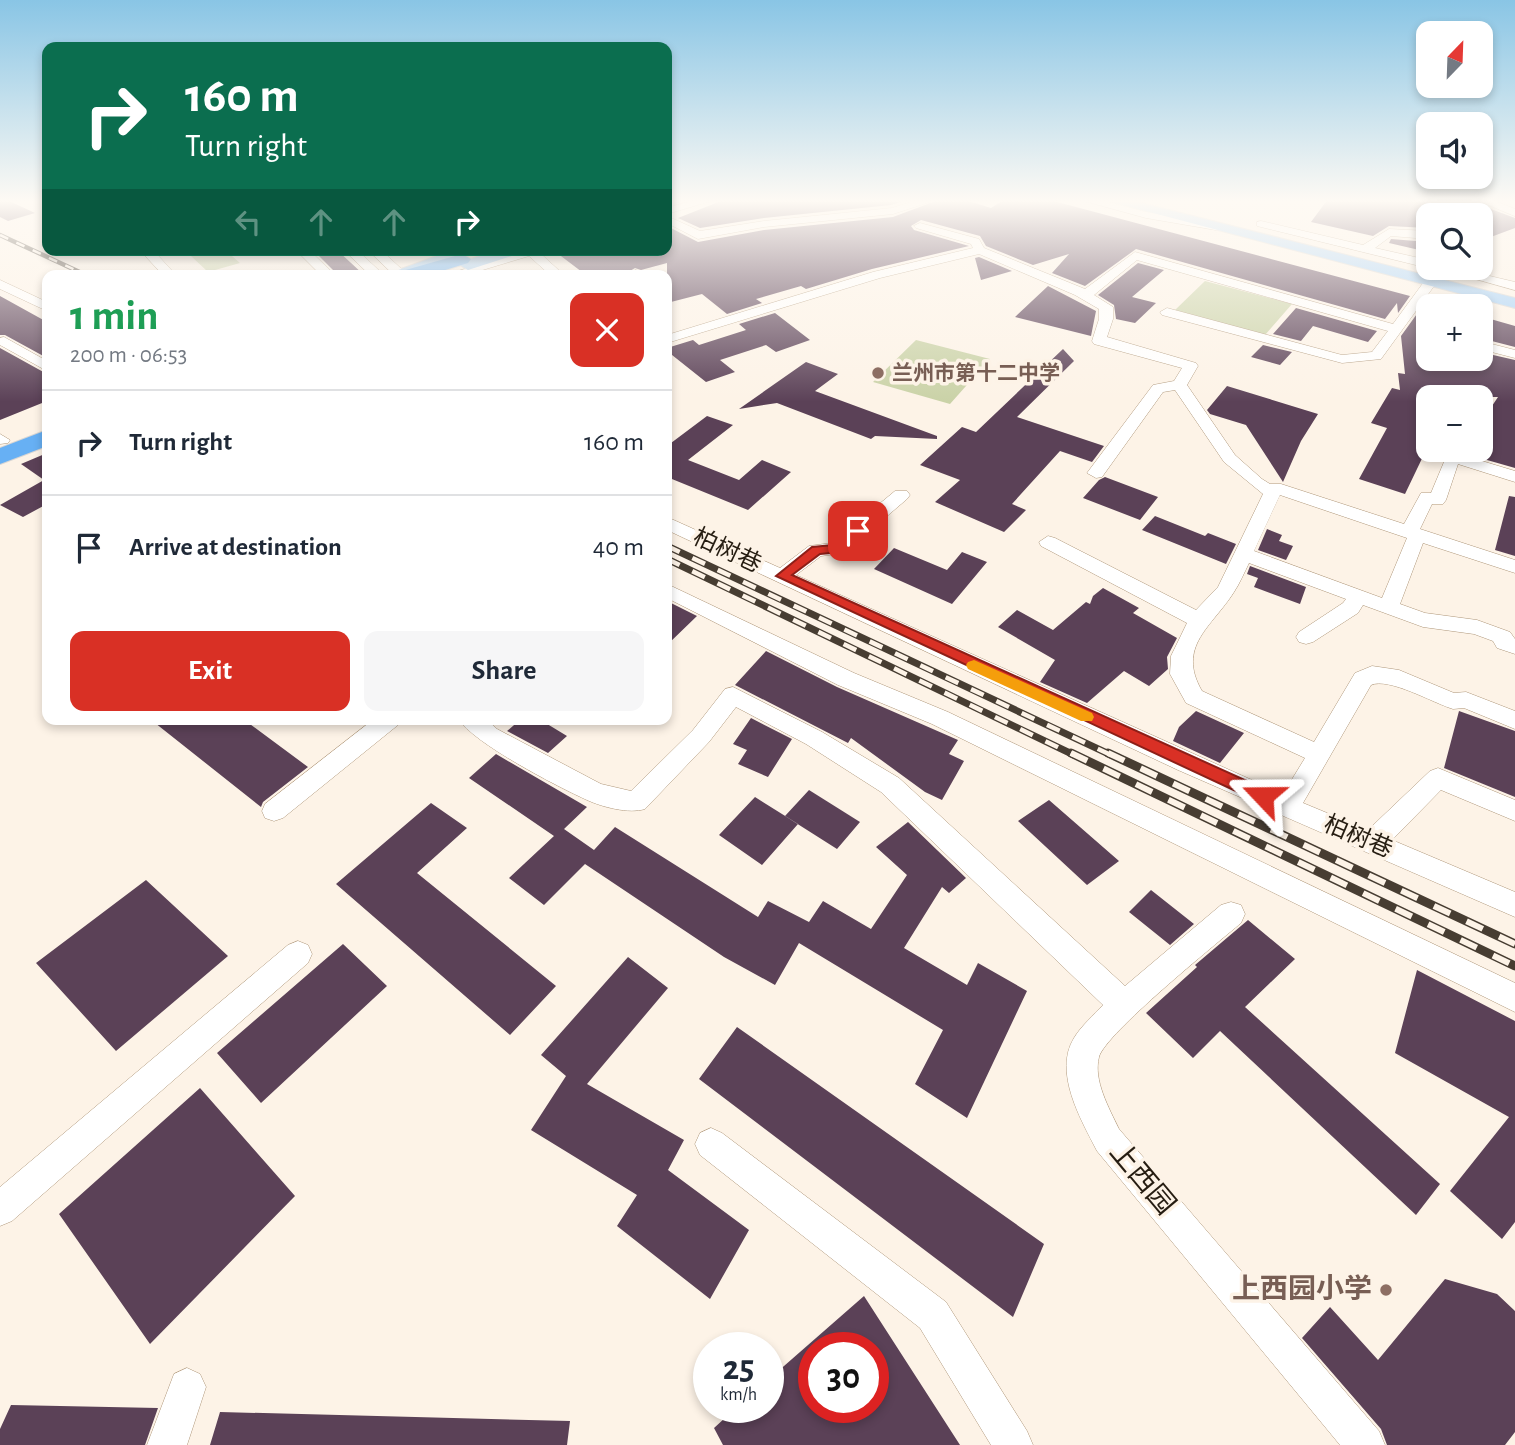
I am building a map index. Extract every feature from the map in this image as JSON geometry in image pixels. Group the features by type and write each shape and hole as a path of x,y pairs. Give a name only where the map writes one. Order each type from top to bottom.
{"highway":[{"path":"423,270 441,266"},
{"path":"0,444 42,424"},
{"path":"0,444 42,438"}],"main road":[{"path":"1371,266 1515,303"},
{"path":"1409,266 1515,292"}],"street":[{"path":"672,337 877,275 918,266"},
{"path":"1018,266 1106,307 1106,319 1099,340 1191,366 1179,385 1158,388 1096,473"},
{"path":"1084,295 1099,287 1121,266"},
{"path":"1174,266 1399,326 1416,328"},
{"path":"1490,280 1515,286"},
{"path":"1167,312 1342,359 1376,356 1432,282"},
{"path":"0,284 42,305"},
{"path":"1493,349 1515,355"},
{"path":"1179,385 1228,460 1254,483 1273,493"},
{"path":"1388,608 1427,497 1437,500 1452,462"},
{"path":"1476,462 1515,477"},
{"path":"782,576 816,550 837,549 901,495"},
{"name":"柏树巷","path":"672,525 1135,739 1515,905"},
{"path":"1048,542 1199,620 1182,656 1181,674 1194,697 1319,754"},
{"path":"1243,554 1423,620 1477,627 1503,637 1504,643 1515,647"},
{"path":"672,592 846,679 940,718 1515,998"},
{"path":"1306,637 1351,608 1357,597"},
{"path":"1288,807 1363,679 1372,674 1391,676 1453,701 1466,700 1515,720"},
{"path":"477,725 489,735 596,793 636,802 701,736 733,695 814,738 890,785 1124,1005"},
{"path":"274,811 382,725"},
{"path":"1372,843 1438,778 1515,811"},
{"name":"上西园","path":"1231,914 1124,1005 1085,1048 1082,1072 1093,1110 1108,1140 1365,1445"},
{"path":"3,1197 298,954"},
{"path":"711,1144 933,1315 1013,1445"},
{"path":"167,1445 187,1387"}],"lane":[{"path":"4,341 42,364"},
{"path":"1199,620 1226,590 1275,488 1515,567"}],"green space":[{"path":"202,266 228,266 215,270 206,270"},
{"path":"1205,281 1292,304 1265,335 1175,310"},
{"path":"916,340 990,359 950,404 873,382"}],"building":[{"path":"329,266 355,266 359,270 333,270"},
{"path":"575,266 654,266 641,270 579,270"},
{"path":"667,266 883,266 806,289 801,286 756,299 762,303 727,314 702,294 672,302 672,270 667,270"},
{"path":"977,266 1001,266 1012,271 981,280"},
{"path":"1058,266 1112,266 1085,286 1052,273"},
{"path":"1134,266 1164,270 1132,297 1156,303 1135,323 1116,319 1114,305 1098,295"},
{"path":"1198,266 1299,266 1410,296 1398,313 1397,303 1385,319"},
{"path":"1048,286 1096,311 1091,336 1015,317"},
{"path":"0,296 42,319 42,355 5,335 0,335"},
{"path":"1296,308 1377,331 1368,342 1313,326 1301,341 1273,334"},
{"path":"775,313 810,340 776,352 766,345 720,360 735,372 706,382 672,355 672,346 693,340 699,345 746,330 739,324"},
{"path":"1416,315 1416,371 1493,371 1493,355 1515,360 1515,468 1493,462 1493,404 1498,397 1493,397 1493,385 1416,385 1416,462 1420,462 1405,494 1359,479 1387,428 1371,423 1392,388 1400,390 1398,373 1405,374 1401,336"},
{"path":"1493,320 1515,326 1515,347 1493,341"},
{"path":"1263,345 1292,352 1280,365 1251,357"},
{"path":"0,348 42,371 42,403 0,420"},
{"path":"1063,349 1074,361 1017,417 1104,446 1092,462 1060,451 1012,504 1026,510 1004,532 935,502 960,480 920,465 962,427 976,432"},
{"path":"806,362 838,374 815,391 937,436 937,439 875,436 871,439 777,403 739,409"},
{"path":"1227,386 1318,414 1301,441 1283,482 1246,425 1210,414 1207,410"},
{"path":"707,416 733,425 688,460 739,480 762,460 791,472 748,510 672,479 672,442"},
{"path":"42,455 42,479 21,464"},
{"path":"1105,477 1158,497 1140,520 1083,498"},
{"path":"42,481 42,507 23,517 0,505"},
{"path":"1509,496 1515,497 1515,556 1495,550"},
{"path":"1155,516 1205,536 1208,533 1236,544 1226,564 1142,530"},
{"path":"1267,529 1282,535 1279,541 1293,546 1286,560 1258,550"},
{"path":"894,548 947,570 962,552 987,562 952,604 874,569"},
{"path":"1250,566 1306,587 1300,604 1254,587 1258,578 1247,574"},
{"path":"1103,588 1139,608 1133,613 1177,638 1167,657 1168,669 1149,686 1124,671 1087,703 1040,682 1055,660 998,627 1017,610 1053,630 1086,602 1090,604 1093,596"},
{"path":"672,604 697,616 672,640"},
{"path":"766,651 837,687 958,740 949,754 964,761 942,800 925,792 851,738 848,743 735,685"},
{"path":"1196,711 1244,733 1220,763 1173,741 1179,727"},
{"path":"1459,711 1515,731 1515,797 1444,768"},
{"path":"751,718 792,739 768,777 738,764 747,750 733,744"},
{"path":"158,725 251,725 308,767 263,802 261,807"},
{"path":"514,725 549,725 567,736 548,753 507,731"},
{"path":"496,754 587,807 564,829 594,850 615,827 758,917 768,901 809,922 823,901 871,929 907,875 876,847 908,822 966,878 949,893 942,887 904,948 967,985 978,963 1027,991 967,1118 915,1084 943,1030 799,943 775,985 724,957 585,864 544,905 509,878 554,836 469,778"},
{"path":"809,790 860,822 837,849 785,816"},
{"path":"755,797 798,824 762,865 719,835"},
{"path":"1049,800 1119,861 1087,885 1018,821"},
{"path":"431,803 467,828 417,873 556,986 510,1035 336,884"},
{"path":"146,880 228,956 116,1051 36,963"},
{"path":"1151,890 1194,924 1170,945 1129,912"},
{"path":"1248,920 1295,959 1245,1007 1440,1184 1416,1215 1220,1031 1193,1058 1146,1013 1197,967 1195,965"},
{"path":"343,944 387,986 261,1103 217,1053"},
{"path":"628,957 668,988 587,1084 684,1140 668,1170 749,1230 710,1299 617,1226 637,1195 531,1130 566,1076 541,1055"},
{"path":"1417,970 1515,1021 1515,1222 1502,1239 1450,1191 1509,1117 1395,1053"},
{"path":"737,1027 1044,1244 1013,1317 699,1079"},
{"path":"200,1088 295,1196 150,1344 59,1214"},
{"path":"1445,1279 1497,1294 1515,1311 1515,1432 1505,1445 1387,1445 1381,1429 1302,1338 1330,1307 1378,1360"},
{"path":"864,1296 887,1332 823,1332"},
{"path":"889,1335 960,1445 723,1445 714,1428 719,1423 784,1423 784,1366 798,1354 798,1423 889,1423"},
{"path":"11,1405 158,1408 145,1445 0,1445 0,1429"},
{"path":"220,1412 570,1421 567,1445 210,1445"}],"railway":[{"path":"68,266 75,270"},
{"path":"672,548 1111,755"},
{"path":"672,561 1074,755"},
{"path":"1071,753 1515,966"},
{"path":"1108,753 1515,944"}],"slow traffic":[{"path":"974,665 1086,717"}],"place":[{"name":"兰州市第十二中学","path":"878,373"},
{"name":"上西园小学","path":"1386,1290"}],"route":[{"path":"858,531 837,549 816,550 782,576 1263,796"}]}
